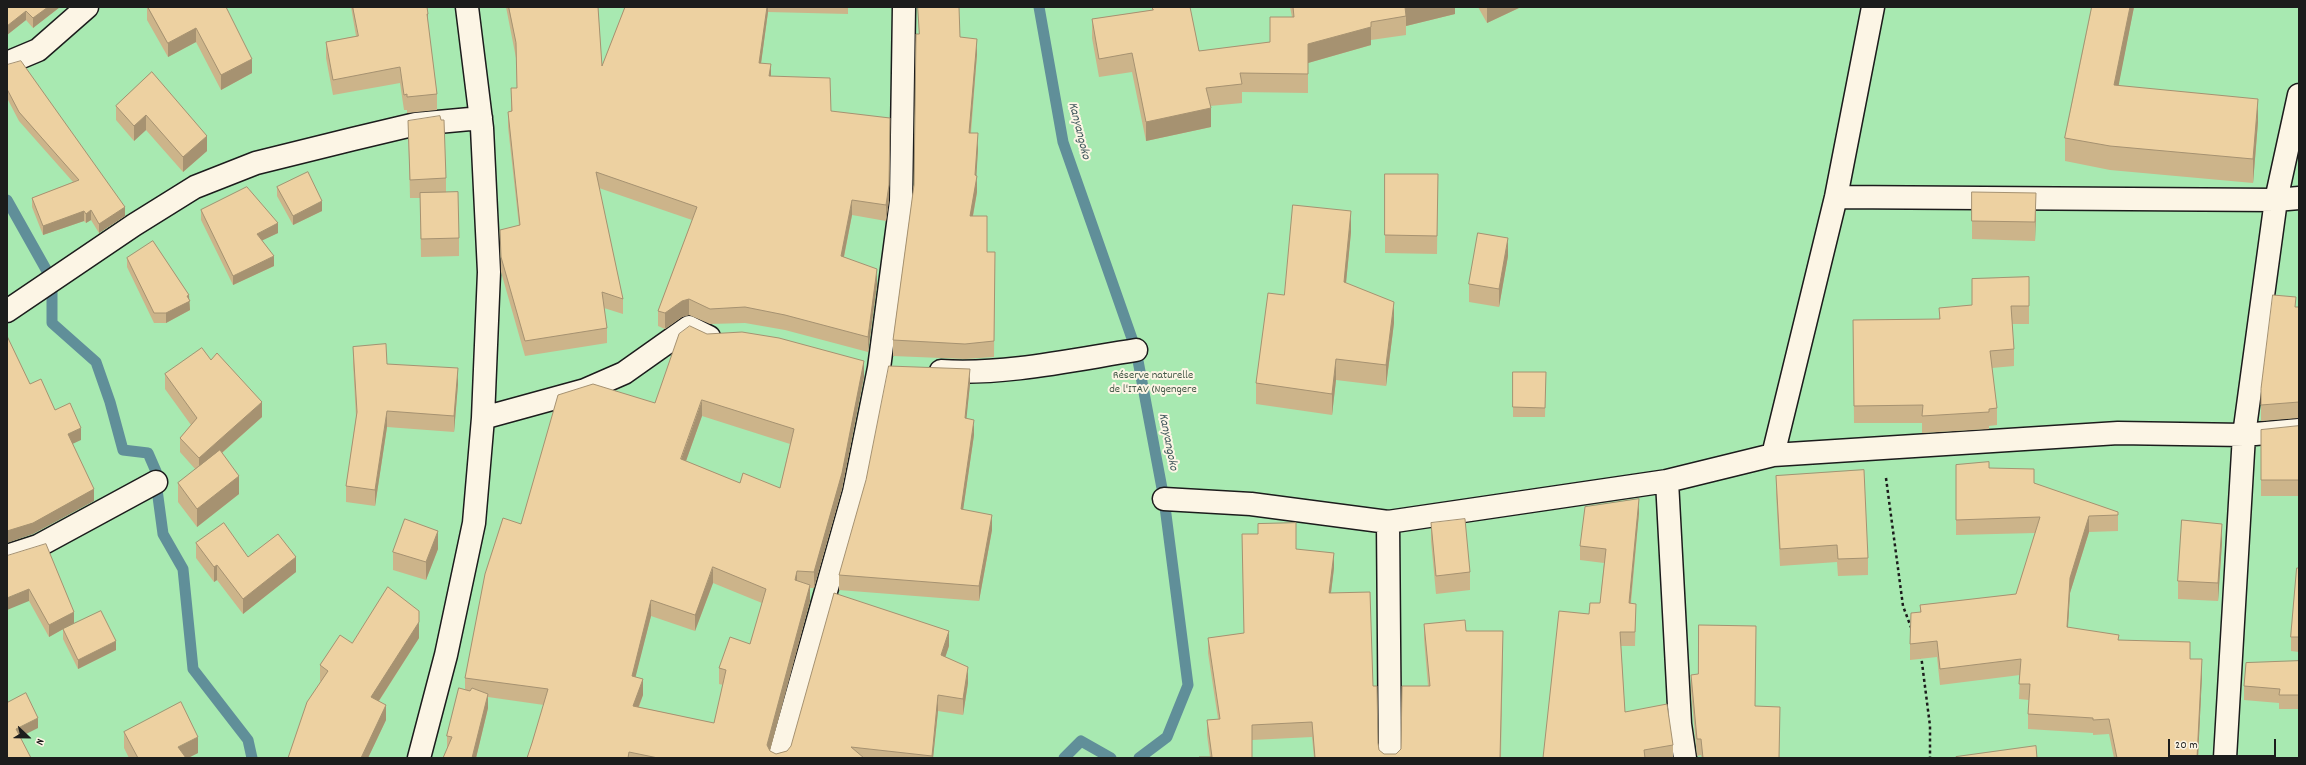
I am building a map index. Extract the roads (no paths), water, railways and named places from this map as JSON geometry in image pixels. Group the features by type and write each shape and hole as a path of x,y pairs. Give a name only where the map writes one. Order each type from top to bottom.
{"street":[{"path":"7,64 38,50 87,7"},
{"path":"419,758 446,655 474,523 483,418 489,272 481,118 467,7"},
{"path":"779,758 854,492 879,368 901,201 904,7"},
{"path":"1773,455 1836,197 1873,7"},
{"path":"2225,758 2232,665 2244,435 2276,200 2299,95"},
{"path":"7,311 134,225 195,187 256,163 353,139 416,124 481,118"},
{"path":"1836,197 2276,200 2299,198"},
{"path":"483,418 585,390 617,376 689,327 707,337 728,336"},
{"path":"858,362 879,368 972,372 1037,366 1136,350"},
{"path":"1164,499 1251,504 1388,522 1667,481 1773,455 2118,433 2244,435 2299,430"},
{"path":"1667,481 1680,724 1685,758"},
{"path":"7,556 38,546 156,482"},
{"path":"1388,522 1390,758"},
{"path":"2232,665 2254,664"}],"waterway":[{"name":"Kanyangoko","path":"1039,7 1063,142 1136,350 1164,499 1188,685 1167,737 1139,758"},
{"path":"7,200 52,280 52,323 96,362 110,402 123,450 148,453 158,476 156,482 163,534 183,569 193,669 248,740 252,758"},
{"name":"Kanyangoko","path":"1064,758 1081,741 1111,758"}],"park label":[{"name":"Réserve naturelle de l'ITAV (Ngengere","path":"1153,383"}]}
